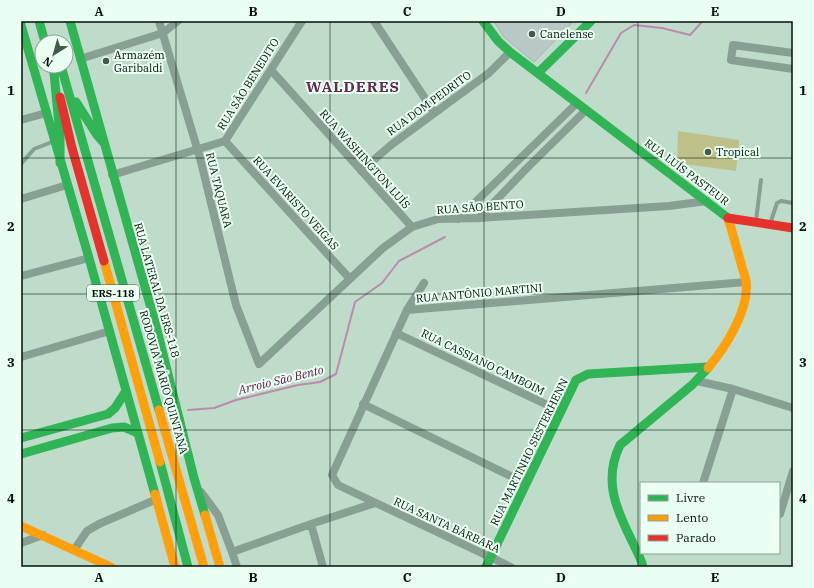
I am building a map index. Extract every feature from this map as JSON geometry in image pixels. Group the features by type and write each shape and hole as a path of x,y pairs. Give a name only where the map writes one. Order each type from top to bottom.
{"main road":[{"path":"39,21 43,34"},
{"name":"RUA LATERAL DA ERS-118","path":"70,21 112,175 156,326 197,487 220,567"},
{"name":"RUA LUÍS PASTEUR","path":"483,21 498,41 510,52 728,218 746,282 746,290 742,308 731,336 720,353 697,380 630,436 620,445 615,453 611,472 613,493 620,515 642,567"},
{"path":"538,73 590,21"},
{"path":"21,25 24,41 89,258 176,566"},
{"path":"53,74 60,135 60,163"},
{"name":"ERS-118","path":"54,74 72,148 130,351 188,567"},
{"name":"RODOVIA MÁRIO QUINTANA","path":"63,74 204,567"},
{"path":"68,89 97,135 104,143"},
{"path":"728,218 793,228"},
{"name":"RUA MARTINHO SESTERHENN","path":"486,567 576,380 588,374 708,367"},
{"path":"126,391 115,408 108,414 21,438 23,453 120,427 124,427 138,433"},
{"path":"75,423 80,437"},
{"path":"21,526 111,567"},
{"path":"211,567 213,552 212,538"}],"street":[{"name":"RUA TAQUARA","path":"160,21 197,148 236,305 259,364"},
{"path":"80,59 163,33 178,21"},
{"path":"374,21 434,112"},
{"name":"RUA SÃO BENEDITO","path":"112,175 197,148 225,141 300,22"},
{"path":"793,53 733,45 731,60 793,69"},
{"name":"RUA DOM PEDRITO","path":"361,171 391,145 434,112 489,73 510,52"},
{"name":"RUA WASHINGTON LUÍS","path":"271,70 412,227"},
{"path":"458,219 576,103"},
{"path":"479,218 586,110"},
{"path":"21,120 46,113"},
{"name":"RUA EVARISTO VEIGAS","path":"225,141 350,279"},
{"path":"519,160 527,168"},
{"path":"21,199 67,185"},
{"name":"RUA SÃO BENTO","path":"259,364 383,248 412,227 438,220 669,206 707,201"},
{"path":"21,276 89,258"},
{"name":"RUA ANTÔNIO MARTINI","path":"338,486 332,475 407,310 746,282"},
{"path":"407,310 424,283"},
{"path":"21,357 110,331"},
{"name":"RUA CASSIANO CAMBOIM","path":"396,332 560,411"},
{"path":"697,380 733,389 793,408"},
{"path":"703,482 733,389"},
{"path":"363,404 525,484"},
{"path":"780,514 793,471"},
{"name":"RUA SANTA BÁRBARA","path":"338,486 510,567"},
{"path":"197,487 218,515 237,567"},
{"path":"74,550 87,531 99,524 157,499"},
{"path":"232,552 375,503"},
{"path":"311,524 323,567"},
{"path":"21,543 43,536"}],"lane":[{"path":"21,164 34,149 54,142"},
{"path":"755,223 761,180"},
{"path":"770,225 777,203 781,201 793,203"}],"green space":[{"name":"Tropical","path":"678,131 739,140 736,171 677,163"}],"building":[{"name":"Canelense","path":"494,21 555,21 572,23 534,62 504,37"}],"waterway":[{"path":"586,93 621,33 634,25 662,28 690,35 701,23 701,21"},
{"name":"Arroio São Bento","path":"188,410 214,408 236,400 298,385 320,382 336,374 355,302 382,283 399,261 445,237"}],"traffic: fast":[{"path":"39,21 43,34"},
{"path":"70,21 156,326 194,478 205,515"},
{"path":"483,21 498,41 510,52 728,218 729,221"},
{"path":"538,73 591,21"},
{"path":"21,25 89,258 155,494"},
{"path":"54,74 60,135 60,163"},
{"path":"63,74 159,410"},
{"path":"76,102 97,135 104,143"},
{"path":"486,567 576,380 588,374 708,367"},
{"path":"643,567 617,506 612,482 612,470 615,458 620,445 692,385 708,368"},
{"path":"21,438 108,414 115,408 126,391"},
{"path":"21,454 112,428 124,427 138,433"},
{"path":"160,462 188,567"}],"traffic: slow":[{"path":"708,368 722,350 735,328 744,304 746,292 746,279 729,221"},
{"path":"104,261 160,462"},
{"path":"159,410 204,567"},
{"path":"155,494 175,567"},
{"path":"205,515 220,567"},
{"path":"21,526 111,567"}],"traffic: jam":[{"path":"60,97 72,148 104,261"},
{"path":"728,218 793,228"}],"place":[{"name":"Canelense","path":"532,34"},
{"name":"Armazém Garibaldi","path":"106,61"},
{"name":"Tropical","path":"708,152"}],"district":[{"name":"WALDERES","path":"353,87"}]}
